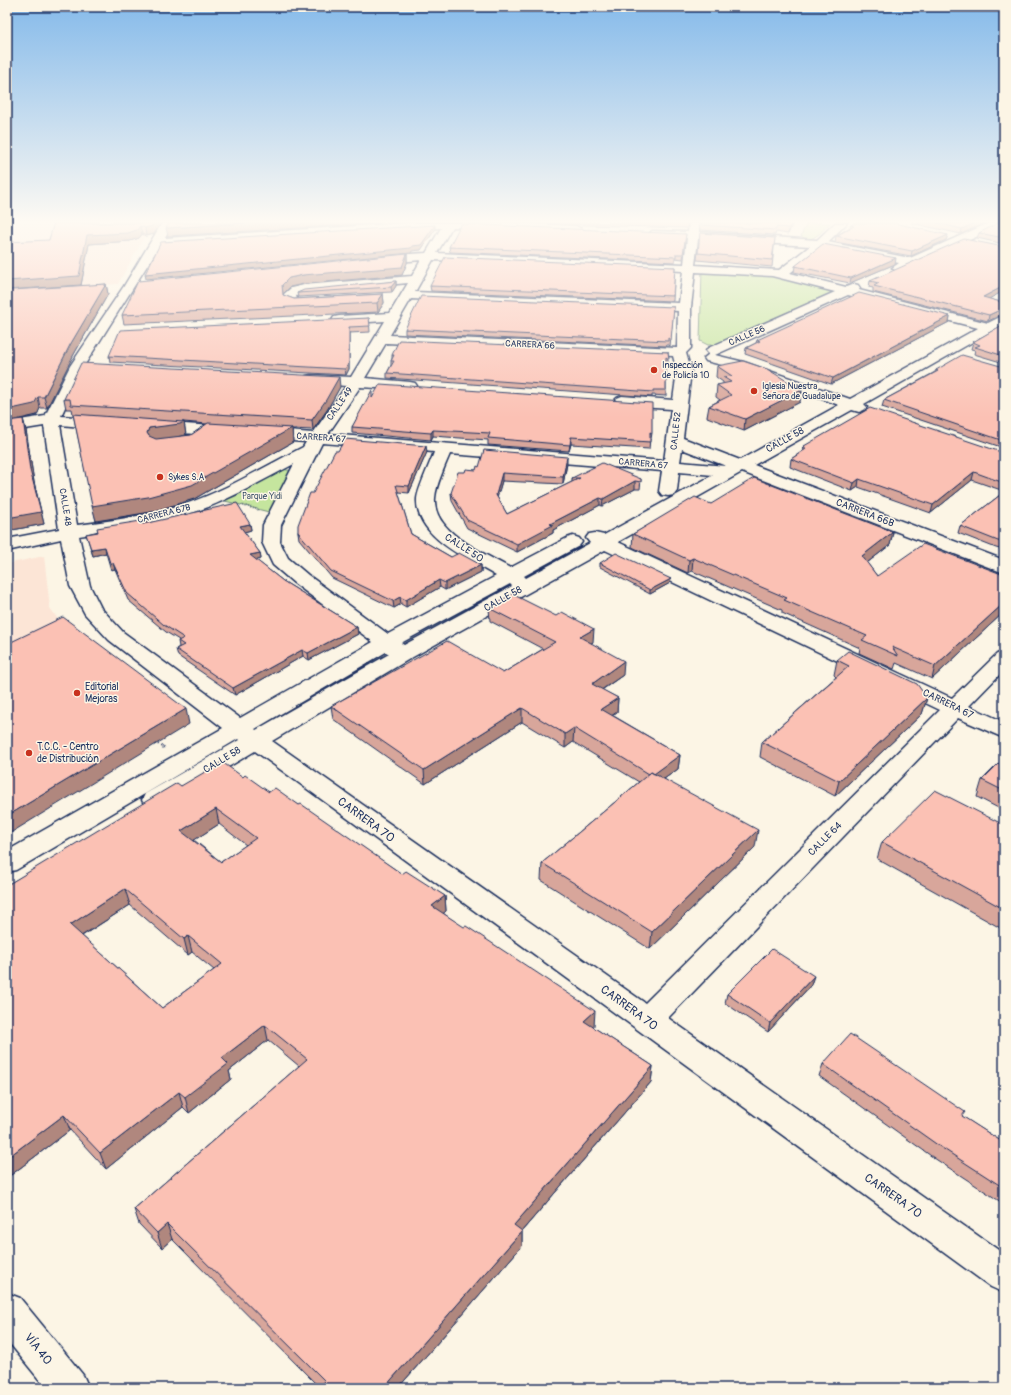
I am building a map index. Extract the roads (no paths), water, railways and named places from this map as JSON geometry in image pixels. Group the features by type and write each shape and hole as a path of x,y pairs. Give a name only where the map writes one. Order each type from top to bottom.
{"main road":[{"path":"51,420 106,331 129,288"},
{"path":"323,288 295,291 290,298 304,304 327,302"},
{"name":"CALLE 49","path":"404,654 386,643 301,579 280,561 271,542 272,525 314,444 356,382 411,288"},
{"name":"CALLE 52","path":"668,491 672,467 678,405 701,353 685,307 688,288"},
{"path":"842,288 989,327"},
{"name":"CALLE 56","path":"701,353 853,288"},
{"path":"391,298 407,296 685,307"},
{"name":"CALLE 58","path":"939,350 974,323 1004,306"},
{"path":"330,320 394,317"},
{"name":"CALLE 58","path":"10,874 246,734 386,643 517,581 732,465 939,350 1004,319"},
{"name":"CARRERA 66","path":"381,339 681,352"},
{"path":"681,352 692,347 701,353 872,411"},
{"path":"939,350 967,358"},
{"name":"CALLE 52","path":"681,352 701,353"},
{"name":"CALLE 52","path":"681,352 701,353"},
{"path":"300,379 426,387"},
{"path":"608,400 678,405"},
{"name":"CARRERA 67","path":"7,427 51,420 206,430 314,444 443,449 707,469 732,465"},
{"name":"CALLE 48","path":"51,420 69,532 80,586 92,610 122,641 246,734"},
{"path":"187,444 206,430"},
{"path":"674,440 732,465"},
{"name":"CARRERA 67B","path":"7,545 69,532 113,526 169,514 216,498 314,444"},
{"name":"CALLE 50","path":"443,449 426,498 428,519 446,538 517,581"},
{"name":"CARRERA 66B","path":"732,465 1004,567"},
{"name":"CALLE 58","path":"596,538 668,491 707,469"},
{"name":"CARRERA 67","path":"596,538 1004,731"},
{"name":"CALLE 58","path":"246,734 404,654 517,581"},
{"name":"CALLE 64","path":"646,1021 1004,658"},
{"name":"CARRERA 70","path":"246,734 646,1021 1004,1275"},
{"name":"VÍA 40","path":"7,1311 70,1388"}],"place":[{"name":"Inspección de Policía 10","path":"654,370"},
{"name":"Iglesia Nuestra Señora de Guadalupe","path":"754,391"},
{"name":"Sykes S.A","path":"160,477"},
{"name":"Editorial Mejoras","path":"77,693"},
{"name":"T.C.C. - Centro de Distribución","path":"29,753"}],"park label":[{"name":"Parque Yidi","path":"262,496"}]}
